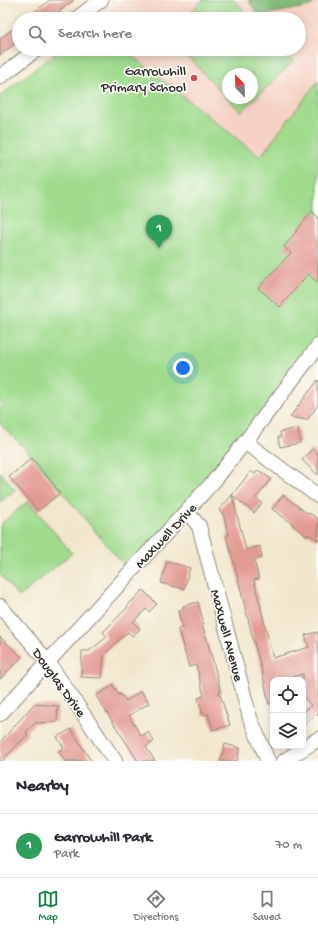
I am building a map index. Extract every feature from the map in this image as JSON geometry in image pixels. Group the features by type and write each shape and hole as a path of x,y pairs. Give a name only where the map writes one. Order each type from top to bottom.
{"street":[{"path":"85,12 101,0"},
{"path":"0,78 28,56"},
{"name":"Maxwell Drive","path":"0,714 187,512 245,442 318,346"},
{"path":"245,442 318,496"},
{"name":"Maxwell Avenue","path":"187,512 199,526 250,718 268,761"},
{"name":"Douglas Drive","path":"0,606 48,662 114,761"},
{"path":"284,761 318,739"}],"shaded area":[{"name":"Garrowhill Primary School","path":"124,0 318,0 318,81 260,157 132,56 306,56 306,12 108,12"}],"green space":[{"path":"203,0 234,0 245,12 190,12"},
{"path":"248,0 318,0 310,6 279,12 256,12"},
{"path":"52,56 132,56 260,157 318,81 318,339 243,437 128,570 31,455 0,424 0,96"},
{"path":"187,56 287,56 293,62 258,96 258,68 222,68 222,92"},
{"path":"233,104 249,104 241,112"},
{"path":"0,472 15,490 0,502"},
{"path":"28,501 72,553 19,597 0,574 0,525"}],"building":[{"path":"50,0 74,0 58,12 34,12"},
{"path":"12,30 12,46 0,55 0,39"},
{"path":"312,211 318,217 318,283 308,274 280,307 258,288 291,253 284,247"},
{"path":"318,380 318,405 307,420 290,417"},
{"path":"298,428 300,443 280,447 278,437 281,437 280,432"},
{"path":"312,449 318,454 318,475 302,460"},
{"path":"32,458 60,493 38,511 9,477"},
{"path":"258,470 271,479 256,498 262,503 254,513 232,495 251,471 255,474"},
{"path":"232,495 246,550 260,546 262,558 254,560 259,579 254,580 273,658 309,647 305,635 318,632 318,716 317,714 306,723 306,710 311,706 306,700 306,677 303,677 303,674 292,677 270,677 269,704 261,667 226,536 229,535 223,514 219,510"},
{"path":"283,495 308,514 309,513 318,519 318,540 308,534 307,536 272,509"},
{"path":"167,561 190,568 184,589 161,583"},
{"path":"143,590 157,604 149,612 146,609 133,622 140,629 132,636 128,632 104,654 102,678 81,677 82,651 89,651 107,637 103,632"},
{"path":"198,602 204,624 202,624 221,692 219,692 230,725 213,730 208,714 203,715 198,698 204,696 196,665 189,667 178,629 182,628 178,610 183,609 183,606"},
{"path":"0,637 22,657 0,679"},
{"path":"113,685 119,695 121,694 126,701 141,691 149,703 129,716 141,736 148,732 154,741 146,747 155,761 138,761 96,696"},
{"path":"34,704 58,706 57,722 35,723 26,732 28,734 2,761 0,761 0,742"},
{"path":"71,729 91,761 65,761 58,751 64,748 57,737"},
{"path":"225,744 240,748 237,761 220,761"}],"place":[{"name":"Garrowhill Primary School","path":"194,78"},
{"name":"Garrowhill Park","path":"159,248"}]}
